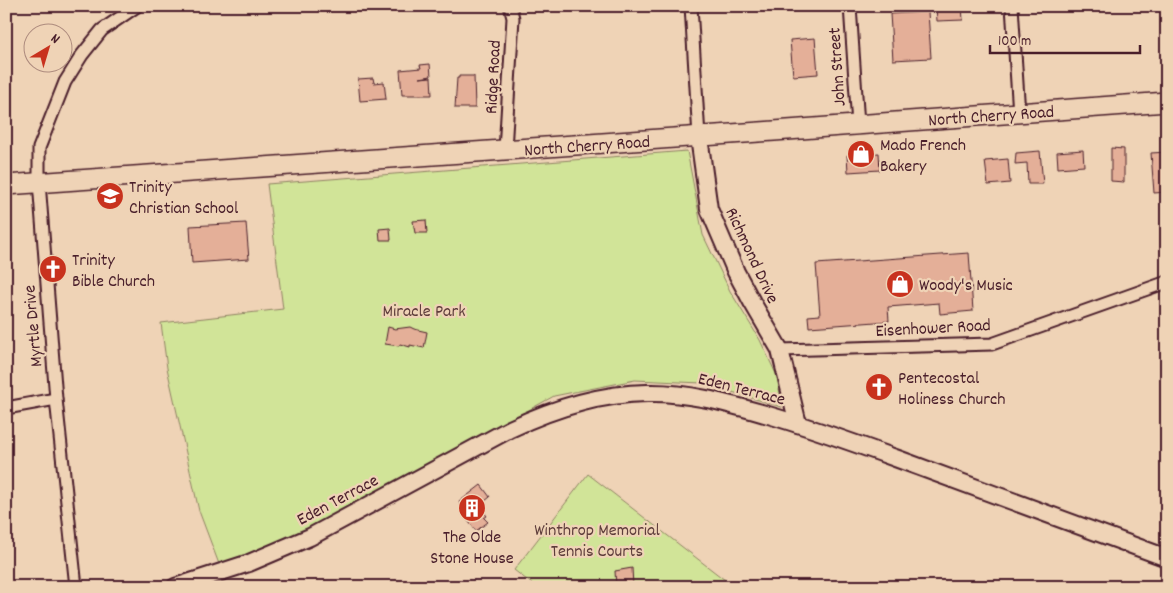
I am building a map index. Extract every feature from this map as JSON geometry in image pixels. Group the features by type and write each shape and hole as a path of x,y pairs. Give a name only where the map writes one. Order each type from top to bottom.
{"main road":[{"name":"North Cherry Road","path":"6,184 699,137 1167,102"}],"street":[{"name":"Myrtle Drive","path":"76,587 56,400 39,182 39,148 65,82 82,55 102,30 137,6"},
{"name":"Ridge Road","path":"505,150 513,18 510,6"},
{"name":"Richmond Drive","path":"690,6 699,137 710,209 741,283 780,350 798,424"},
{"name":"John Street","path":"850,6 858,125"},
{"path":"1012,6 1019,114"},
{"name":"Eisenhower Road","path":"780,350 992,344 1167,282"},
{"name":"Eden Terrace","path":"175,587 249,563 310,537 510,429 542,414 576,402 612,395 638,393 683,394 719,400 798,424 1167,558"},
{"path":"6,408 56,400"}],"green space":[{"name":"Miracle Park","path":"687,151 703,235 730,291 760,340 777,376 782,407 702,383 635,380 554,396 422,469 330,527 222,572 199,511 167,368 161,323 283,309 267,184"},
{"name":"Winthrop Memorial Tennis Courts","path":"588,474 734,587 536,587 514,570"}],"building":[{"path":"936,6 962,6 963,20 937,21"},
{"path":"928,12 931,58 893,60 890,14"},
{"path":"815,38 818,74 793,76 790,40"},
{"path":"430,64 431,76 420,78 431,77 432,95 402,95 400,70 421,68 420,65"},
{"path":"459,76 474,76 475,108 455,108 457,78"},
{"path":"373,78 374,83 384,82 386,99 360,101 358,79"},
{"path":"1111,148 1124,149 1124,182 1111,181"},
{"path":"1083,150 1084,166 1058,168 1057,152"},
{"path":"1040,151 1043,184 1028,184 1027,163 1015,164 1016,153"},
{"path":"1167,152 1167,192 1154,193 1151,153"},
{"path":"879,153 880,170 848,172 847,155"},
{"path":"1008,159 1010,183 988,185 985,161"},
{"path":"426,220 427,233 415,233 413,221"},
{"path":"246,223 249,259 192,263 190,226"},
{"path":"390,228 391,240 380,240 379,229"},
{"path":"969,253 973,311 940,314 939,303 888,307 889,321 809,327 808,316 820,315 816,264"},
{"path":"388,327 395,329 410,327 427,332 424,348 410,345 410,347 400,344 399,346 385,344"},
{"name":"The Olde Stone House","path":"481,485 490,497 479,506 487,516 484,518 488,522 476,531 462,513 465,510 459,502"},
{"path":"632,568 633,586 616,587 615,571"}],"place":[{"name":"Mado French Bakery","path":"861,154"},
{"name":"Trinity Christian School","path":"110,196"},
{"name":"Trinity Bible Church","path":"53,269"},
{"name":"Woody's Music","path":"900,284"},
{"name":"Pentecostal Holiness Church","path":"879,387"},
{"name":"The Olde Stone House","path":"472,508"}]}
